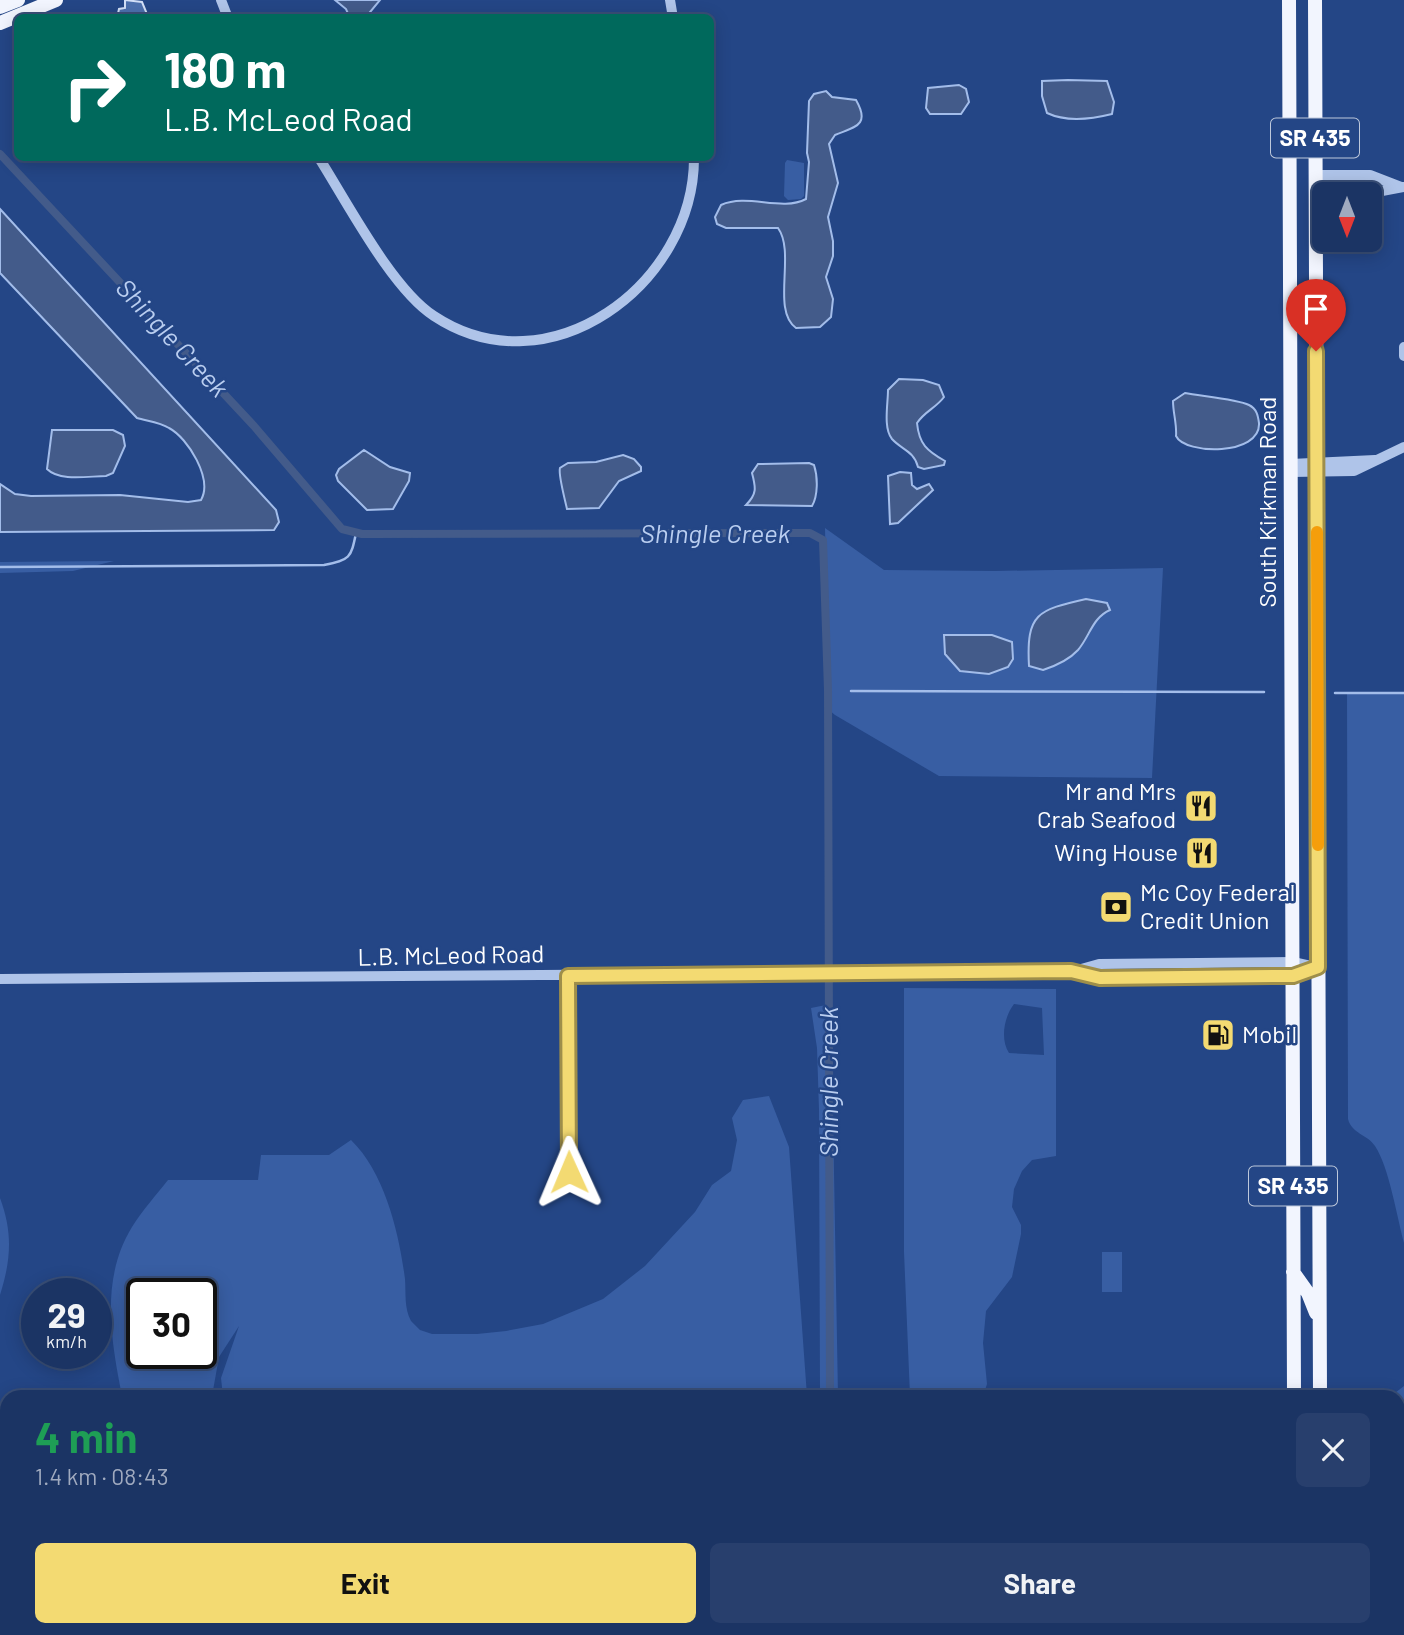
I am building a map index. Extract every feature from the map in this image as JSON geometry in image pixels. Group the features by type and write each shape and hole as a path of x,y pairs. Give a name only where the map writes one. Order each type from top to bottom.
{"main road":[{"path":"0,7 18,0"},
{"path":"22,14 56,0"},
{"name":"South Kirkman Road","path":"1289,0 1293,969"},
{"name":"South Kirkman Road","path":"1315,0 1318,967"},
{"path":"1289,62 1315,63"},
{"name":"SR 435","path":"1318,967 1320,1390"},
{"name":"SR 435","path":"1293,969 1294,1390"},
{"path":"1293,1272 1308,1293 1320,1321"}],"street":[{"path":"211,0 224,9"},
{"path":"320,161 398,280 420,305 458,329 485,337 516,340 552,335 584,325 609,312 638,290 663,260 680,229 692,189 694,161"},
{"path":"1315,181 1382,191 1402,187"},
{"path":"1404,346 1404,356"},
{"path":"1291,468 1317,467 1353,471 1404,447"},
{"name":"L.B. McLeod Road","path":"0,979 1071,971 1099,964 1293,969 1318,967"},
{"path":"568,976 569,1172"}],"shaded area":[{"path":"335,0 380,0 368,14 348,14"},
{"path":"1042,81 1107,81 1114,102 1112,114 1079,119 1062,118 1047,113 1042,96"},
{"path":"959,85 966,89 969,102 961,114 930,114 926,108 928,88"},
{"path":"826,91 832,97 856,100 862,115 858,124 835,135 829,144 838,183 828,217 833,241 833,256 826,277 833,299 831,317 820,327 796,328 789,320 785,308 785,252 778,228 726,228 717,224 715,217 721,205 731,202 786,204 806,199 809,101 814,94"},
{"path":"787,160 804,163 804,196 801,199 788,200 784,196"},
{"path":"0,209 276,510 279,522 274,530 0,532 0,484 15,494 31,496 120,495 188,502 201,500 204,481 197,460 184,441 165,426 137,418 0,273"},
{"path":"899,379 923,380 939,385 944,397 917,423 922,442 945,461 944,465 924,469 918,467 914,457 889,434 888,390"},
{"path":"1185,393 1249,405 1258,415 1256,434 1248,442 1222,449 1193,447 1182,442 1176,436 1173,401"},
{"path":"52,430 113,430 123,435 125,446 113,473 106,476 59,476 47,469"},
{"path":"364,450 390,467 410,473 409,481 393,509 367,510 338,481 336,475 339,469"},
{"path":"623,455 634,459 641,471 619,481 599,508 567,509 560,468 568,463 596,462"},
{"path":"758,464 814,465 817,481 812,506 746,505 754,494 752,473"},
{"path":"900,472 911,473 912,485 917,489 929,484 933,490 898,523 890,524 888,476"},
{"path":"825,528 884,570 1163,568 1152,778 939,776 835,715 829,710"},
{"path":"114,561 73,571 0,573 0,562"},
{"path":"1086,599 1107,603 1110,610 1095,622 1078,650 1062,662 1043,670 1029,666 1030,635 1038,617 1056,607"},
{"path":"944,635 992,635 1012,642 1013,659 1008,667 989,674 960,671 945,654"},
{"path":"1347,692 1404,692 1404,1243 1380,1155 1372,1142 1353,1128 1348,1119"},
{"path":"904,988 1056,989 1056,1156 1032,1160 1022,1171 1014,1189 1012,1207 1021,1225 1021,1234 1012,1277 986,1311 983,1343 987,1384 985,1390 910,1390 904,1252","holes":["1014,1004 1042,1008 1044,1055 1009,1053 1004,1028"]},
{"path":"831,1004 838,1390 820,1390 819,1110 817,1048 811,1008"},
{"path":"769,1096 789,1147 807,1390 222,1390 221,1378 239,1326 219,1357 217,1368 217,1278 126,1278 126,1369 217,1369 213,1390 121,1390 112,1332 115,1267 132,1227 168,1180 258,1180 261,1155 329,1155 351,1140 373,1169 388,1205 399,1243 406,1306 411,1321 420,1330 432,1334 477,1334 543,1324 603,1299 645,1266 695,1212 712,1185 731,1171 737,1140 732,1118 743,1100"},
{"path":"0,1198 7,1223 9,1246 0,1295"},
{"path":"1102,1252 1122,1252 1122,1292 1102,1292"}],"building":[{"path":"125,0 142,2 147,14 118,14 119,9 125,8"}],"waterway":[{"name":"Shingle Creek","path":"0,154 254,426 342,529 362,534 810,533 823,540 828,690 830,1390"},
{"path":"0,567 324,565 348,556 356,533"},
{"path":"851,691 1264,692"},
{"path":"1335,693 1404,693"}],"slow traffic":[{"path":"1317,532 1318,845"}],"place":[{"name":"Mr and Mrs Crab Seafood","path":"1201,806"},
{"name":"Wing House","path":"1202,853"},
{"name":"Mc Coy Federal Credit Union","path":"1116,907"},
{"name":"Mobil","path":"1218,1035"}],"route":[{"path":"569,1172 568,976 1071,971 1100,978 1293,976 1318,967 1316,351"}]}
